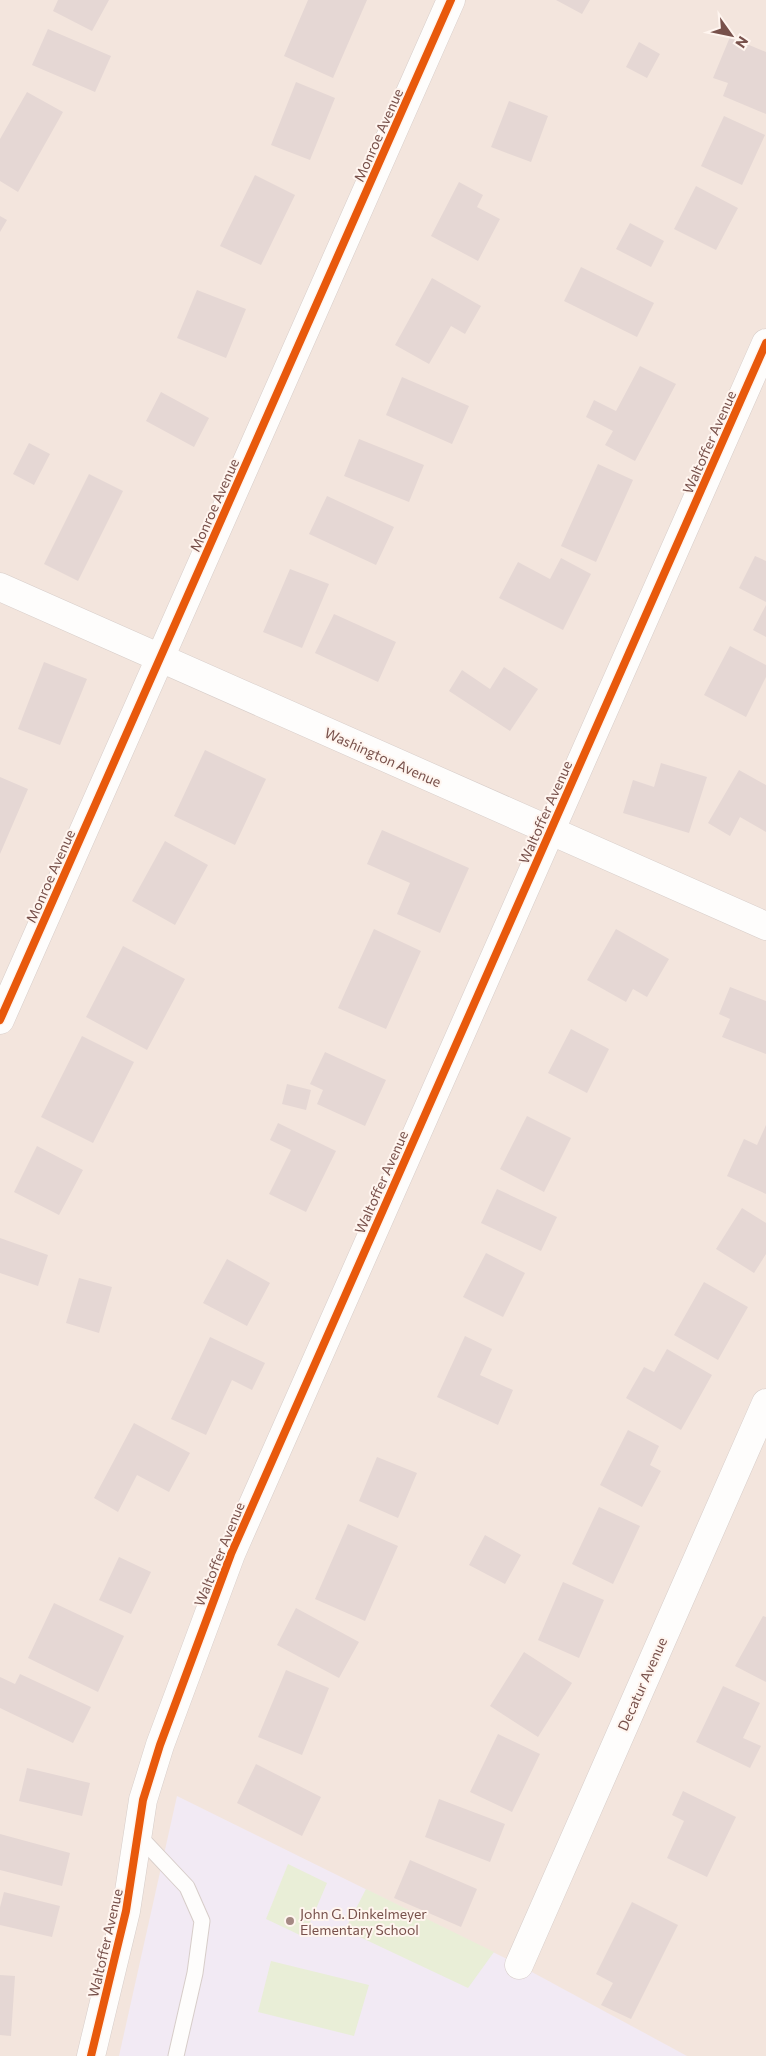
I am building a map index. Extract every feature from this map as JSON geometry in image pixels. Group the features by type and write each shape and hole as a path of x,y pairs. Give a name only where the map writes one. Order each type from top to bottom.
{"street":[{"name":"Monroe Avenue","path":"0,1020 450,0"},
{"name":"Waltoffer Avenue","path":"91,2056 126,1911 143,1800 160,1745 231,1554 766,343"},
{"name":"Washington Avenue","path":"0,587 766,926"},
{"name":"Decatur Avenue","path":"519,1965 766,1403"}],"lane":[{"path":"139,1836 188,1887 202,1921 195,1973 176,2056"}],"shaded area":[{"path":"0,0 766,0 766,2056 0,2056"},
{"name":"John G. Dinkelmeyer Elementary School","path":"177,1796 519,1965 687,2056 119,2056"}],"green space":[{"path":"288,1864 327,1883 304,1937 266,1919"},
{"path":"366,1889 494,1952 468,1988 345,1930"},
{"path":"271,1961 369,1985 354,2036 258,2012"}],"building":[{"path":"58,0 109,0 92,31 53,11"},
{"path":"308,0 367,0 333,78 284,56"},
{"path":"556,0 590,0 582,14"},
{"path":"48,29 111,56 95,92 32,65"},
{"path":"730,37 766,52 766,114 723,96 728,83 713,78"},
{"path":"639,42 660,54 647,78 626,67"},
{"path":"296,82 335,98 310,160 271,145"},
{"path":"27,92 63,112 18,192 0,181 0,139"},
{"path":"509,101 548,116 531,162 491,147"},
{"path":"724,116 765,135 742,185 701,166"},
{"path":"255,175 295,195 261,265 220,246"},
{"path":"459,182 483,195 477,207 500,219 478,261 431,236"},
{"path":"696,186 738,208 716,250 674,229"},
{"path":"0,216 7,220 0,232"},
{"path":"630,223 664,241 651,267 616,249"},
{"path":"581,267 654,303 637,337 564,301"},
{"path":"432,278 481,306 465,334 451,326 429,364 395,345"},
{"path":"197,290 246,309 226,358 177,338"},
{"path":"640,366 676,384 635,461 605,445 613,431 586,417 594,400 616,411"},
{"path":"402,377 469,406 452,444 386,415"},
{"path":"161,392 209,418 194,447 146,421"},
{"path":"359,439 424,465 409,502 344,476"},
{"path":"29,443 50,454 34,485 13,474"},
{"path":"598,464 633,480 596,562 561,546"},
{"path":"89,474 123,491 78,581 44,564"},
{"path":"327,496 394,527 376,565 309,534"},
{"path":"755,556 766,561 766,602 739,588"},
{"path":"561,558 591,574 563,630 499,598 518,562 550,579"},
{"path":"290,569 329,584 302,648 263,632"},
{"path":"766,605 766,637 753,630"},
{"path":"334,614 396,642 378,682 315,653"},
{"path":"730,646 766,665 766,677 746,717 704,695"},
{"path":"44,662 87,679 60,745 18,729"},
{"path":"504,667 538,689 510,731 449,691 462,670 490,689"},
{"path":"205,750 266,779 235,845 174,816"},
{"path":"661,763 707,777 689,833 623,813 633,780 654,787"},
{"path":"739,770 766,785 766,832 740,817 730,836 708,823"},
{"path":"0,777 28,789 0,854"},
{"path":"382,830 469,868 440,933 397,914 410,883 367,864"},
{"path":"165,841 208,865 175,925 132,901"},
{"path":"374,929 421,951 386,1029 338,1008"},
{"path":"616,929 669,959 647,997 633,989 626,1002 587,980"},
{"path":"123,946 185,979 147,1050 86,1017"},
{"path":"730,987 766,1001 766,1054 722,1037 730,1019 719,1014"},
{"path":"571,1029 609,1049 587,1093 548,1073"},
{"path":"82,1036 134,1062 93,1143 41,1117"},
{"path":"325,1052 386,1080 365,1126 317,1104 323,1090 310,1084"},
{"path":"287,1084 311,1090 306,1110 282,1104"},
{"path":"527,1116 571,1138 544,1192 500,1169"},
{"path":"278,1123 336,1151 306,1212 269,1194 291,1150 270,1140"},
{"path":"766,1125 766,1194 727,1176 744,1139 757,1145"},
{"path":"37,1146 83,1170 59,1215 14,1192"},
{"path":"497,1189 557,1217 541,1251 481,1223"},
{"path":"742,1208 766,1223 766,1254 754,1273 716,1249"},
{"path":"0,1238 48,1255 38,1286 0,1273"},
{"path":"486,1253 525,1273 503,1317 463,1297"},
{"path":"227,1259 270,1283 247,1326 203,1303"},
{"path":"79,1278 112,1287 99,1333 66,1323"},
{"path":"704,1282 748,1307 718,1360 674,1335"},
{"path":"465,1336 492,1349 480,1375 513,1390 498,1425 437,1397"},
{"path":"210,1337 265,1363 252,1390 232,1380 206,1435 171,1419"},
{"path":"667,1349 712,1375 681,1430 626,1398 644,1367 654,1372"},
{"path":"134,1423 190,1453 169,1492 137,1475 118,1512 94,1498"},
{"path":"628,1430 659,1446 650,1465 661,1471 642,1507 600,1485"},
{"path":"377,1457 417,1473 398,1518 359,1501"},
{"path":"599,1507 640,1526 613,1584 572,1564"},
{"path":"348,1524 398,1546 365,1621 315,1599"},
{"path":"485,1535 521,1555 505,1584 469,1565"},
{"path":"119,1557 151,1572 131,1614 99,1600"},
{"path":"563,1582 604,1600 579,1658 538,1640"},
{"path":"54,1603 124,1636 98,1692 28,1658"},
{"path":"296,1608 359,1642 339,1678 277,1645"},
{"path":"763,1616 766,1617 766,1682 735,1666"},
{"path":"524,1652 572,1683 538,1737 490,1706"},
{"path":"286,1670 329,1688 302,1755 258,1737"},
{"path":"20,1674 91,1707 73,1743 0,1708 0,1677 15,1684"},
{"path":"723,1686 760,1703 743,1738 761,1746 750,1768 696,1742"},
{"path":"498,1734 540,1754 512,1812 470,1792"},
{"path":"256,1764 321,1797 302,1836 237,1803"},
{"path":"27,1768 90,1783 82,1816 19,1801"},
{"path":"683,1791 736,1817 707,1877 667,1858 684,1821 672,1815"},
{"path":"439,1799 505,1824 490,1862 425,1837"},
{"path":"0,1834 70,1853 62,1886 0,1870"},
{"path":"410,1860 477,1889 461,1927 394,1898"},
{"path":"4,1892 60,1906 52,1937 0,1925 0,1907"},
{"path":"632,1902 678,1925 631,2019 601,2005 613,1983 596,1974"},
{"path":"0,1975 15,1976 11,2036 0,2035"}],"cycle path":[{"path":"0,1020 451,0"},
{"path":"91,2056 126,1911 143,1800 160,1745 231,1554 766,343"}],"place":[{"name":"John G. Dinkelmeyer Elementary School","path":"290,1921"}]}
